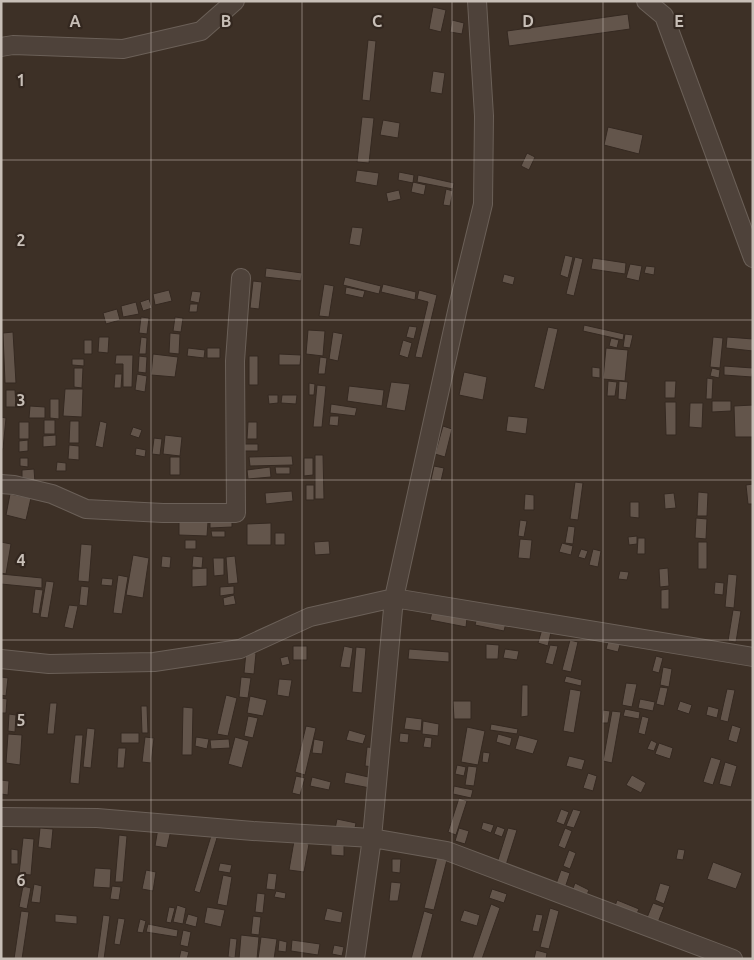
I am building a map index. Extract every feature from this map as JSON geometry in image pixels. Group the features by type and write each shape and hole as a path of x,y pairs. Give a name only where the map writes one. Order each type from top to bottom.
{"street":[{"path":"1,47 13,45 123,49 200,31 235,1"},
{"path":"355,959 372,838 394,598 458,307 483,204 484,116 478,1"},
{"path":"646,1 664,16 753,258"},
{"path":"1,484 14,485 52,494 86,509 163,514 236,513 234,361 240,278"},
{"path":"1,659 49,664 154,662 240,649 310,617 394,598 753,657"},
{"path":"1,817 98,818 253,831 372,838 446,851 733,959"}],"building":[{"path":"433,7 446,10 441,32 429,29"},
{"path":"628,14 630,29 509,46 507,31"},
{"path":"452,20 464,23 462,34 450,32"},
{"path":"368,40 376,41 370,101 362,100"},
{"path":"433,71 445,73 442,94 430,92"},
{"path":"362,117 374,118 369,163 357,162"},
{"path":"383,120 400,123 398,138 380,135"},
{"path":"608,127 643,135 639,154 604,145"},
{"path":"527,153 535,157 529,170 521,166"},
{"path":"357,170 379,173 377,186 355,182"},
{"path":"399,172 414,175 413,183 398,180"},
{"path":"418,175 454,183 453,189 417,182"},
{"path":"413,182 426,185 424,195 411,192"},
{"path":"446,189 453,191 450,206 443,205"},
{"path":"399,190 401,199 388,202 386,193"},
{"path":"352,227 363,228 360,246 349,244"},
{"path":"565,255 573,257 568,278 560,275"},
{"path":"575,257 583,259 574,296 566,294"},
{"path":"593,258 626,263 625,274 591,269"},
{"path":"630,264 642,266 639,281 626,278"},
{"path":"646,266 655,267 654,275 644,273"},
{"path":"266,268 302,273 301,281 265,277"},
{"path":"504,274 515,277 513,285 502,282"},
{"path":"345,277 381,286 379,294 343,285"},
{"path":"253,281 262,282 259,309 250,308"},
{"path":"324,284 334,286 329,317 319,316"},
{"path":"383,284 416,292 415,300 381,292"},
{"path":"346,287 365,291 363,298 345,294"},
{"path":"169,290 172,301 155,305 153,294"},
{"path":"419,290 437,295 422,358 415,357 428,302 417,299"},
{"path":"192,291 201,292 199,303 190,301"},
{"path":"149,299 152,308 143,311 140,302"},
{"path":"136,302 139,314 123,317 121,306"},
{"path":"190,304 198,304 197,312 189,312"},
{"path":"117,309 120,320 106,324 103,313"},
{"path":"141,317 149,318 147,334 139,333"},
{"path":"175,317 183,318 181,332 173,331"},
{"path":"584,325 624,334 623,340 583,331"},
{"path":"409,326 417,327 414,339 406,337"},
{"path":"548,327 558,329 544,390 534,387"},
{"path":"308,330 325,331 323,356 306,354"},
{"path":"13,332 16,383 5,383 3,333"},
{"path":"333,332 343,334 338,361 329,359"},
{"path":"170,333 180,334 179,354 169,353"},
{"path":"625,334 633,335 630,348 623,347"},
{"path":"99,337 109,337 108,353 98,352"},
{"path":"141,337 147,338 146,354 139,354"},
{"path":"713,337 723,338 720,368 710,367"},
{"path":"727,337 753,339 753,351 726,348"},
{"path":"611,338 619,340 617,348 609,346"},
{"path":"84,340 92,340 92,354 84,354"},
{"path":"403,340 412,343 408,358 399,355"},
{"path":"188,348 205,350 204,358 187,356"},
{"path":"207,348 220,348 220,358 207,358"},
{"path":"606,348 628,350 625,381 603,379"},
{"path":"153,354 178,357 175,377 151,375"},
{"path":"279,354 301,355 300,365 279,365"},
{"path":"116,355 133,355 132,387 123,387 123,364 115,364"},
{"path":"139,356 147,357 146,373 138,372"},
{"path":"249,356 258,356 258,385 249,385"},
{"path":"320,357 327,358 325,374 318,374"},
{"path":"72,359 84,359 84,366 72,365"},
{"path":"724,366 753,368 752,377 724,375"},
{"path":"592,367 600,368 600,378 592,377"},
{"path":"74,368 83,368 82,388 74,387"},
{"path":"712,368 720,370 719,378 710,376"},
{"path":"464,372 487,377 483,400 459,395"},
{"path":"115,374 122,374 121,388 114,388"},
{"path":"137,374 147,376 145,392 135,390"},
{"path":"707,378 713,379 712,399 706,399"},
{"path":"608,381 617,382 615,396 607,396"},
{"path":"619,381 628,382 626,400 618,399"},
{"path":"665,381 676,381 675,398 665,398"},
{"path":"391,382 410,384 405,411 386,408"},
{"path":"309,383 315,384 314,395 309,395"},
{"path":"317,385 326,386 322,427 313,427"},
{"path":"349,386 384,390 382,406 347,401"},
{"path":"65,389 83,389 82,417 63,416"},
{"path":"6,390 15,390 16,407 6,407"},
{"path":"268,395 278,395 278,403 269,404"},
{"path":"282,395 297,395 296,404 281,403"},
{"path":"50,399 59,399 59,419 50,418"},
{"path":"712,401 731,401 731,411 712,412"},
{"path":"665,402 676,402 676,435 666,435"},
{"path":"690,403 703,403 702,428 689,427"},
{"path":"331,404 357,408 355,416 330,413"},
{"path":"753,405 753,437 735,437 734,406"},
{"path":"30,406 45,407 45,418 29,418"},
{"path":"330,416 339,416 338,426 329,425"},
{"path":"508,416 528,418 526,434 506,431"},
{"path":"1,417 6,418 3,449 1,449"},
{"path":"44,420 55,420 55,434 44,434"},
{"path":"70,421 79,421 79,443 69,443"},
{"path":"100,421 107,423 103,448 95,446"},
{"path":"19,422 29,422 29,439 19,439"},
{"path":"248,422 257,422 257,439 247,439"},
{"path":"443,426 452,429 445,457 435,454"},
{"path":"133,427 142,430 139,438 130,435"},
{"path":"56,435 56,446 43,447 43,436"},
{"path":"165,435 182,437 180,456 163,454"},
{"path":"154,438 162,439 160,455 152,454"},
{"path":"28,440 28,451 19,452 19,441"},
{"path":"243,444 258,444 258,451 243,451"},
{"path":"69,445 79,446 79,460 68,459"},
{"path":"136,448 146,450 145,457 135,455"},
{"path":"315,455 323,455 324,499 315,499"},
{"path":"292,456 293,465 250,466 249,457"},
{"path":"170,457 180,457 180,475 170,475"},
{"path":"20,458 28,458 28,467 20,466"},
{"path":"304,458 313,458 313,475 304,476"},
{"path":"57,462 66,463 66,471 56,471"},
{"path":"434,466 444,468 441,481 431,480"},
{"path":"270,467 271,477 248,479 247,470"},
{"path":"275,467 290,467 290,474 276,474"},
{"path":"34,469 35,483 22,483 22,470"},
{"path":"575,482 583,483 578,520 570,519"},
{"path":"753,484 753,504 748,504 746,485"},
{"path":"306,485 314,485 314,500 306,500"},
{"path":"292,491 293,501 266,504 265,493"},
{"path":"698,492 708,493 707,516 697,516"},
{"path":"674,493 676,508 665,509 664,494"},
{"path":"10,494 31,498 26,520 6,515"},
{"path":"525,494 534,495 534,510 524,510"},
{"path":"630,502 639,502 639,518 630,517"},
{"path":"232,518 232,527 210,528 210,519"},
{"path":"696,518 707,519 706,539 695,538"},
{"path":"179,520 208,522 207,536 179,535"},
{"path":"520,520 527,521 524,537 518,536"},
{"path":"271,523 271,545 247,545 247,524"},
{"path":"568,526 575,527 573,544 565,543"},
{"path":"211,531 225,531 225,537 212,537"},
{"path":"275,533 285,533 285,545 275,545"},
{"path":"637,536 637,544 629,545 628,537"},
{"path":"638,538 645,538 645,554 637,554"},
{"path":"520,539 532,540 530,559 518,558"},
{"path":"185,540 196,540 196,549 185,549"},
{"path":"329,541 330,554 315,555 314,542"},
{"path":"1,542 11,544 6,574 1,573"},
{"path":"698,542 707,542 707,569 698,569"},
{"path":"562,543 573,546 571,555 559,552"},
{"path":"81,544 92,545 89,582 78,581"},
{"path":"581,549 588,551 585,559 578,557"},
{"path":"593,549 601,551 598,567 589,565"},
{"path":"133,555 149,558 143,598 126,595"},
{"path":"162,556 171,557 170,568 161,567"},
{"path":"193,556 203,557 202,568 192,567"},
{"path":"235,556 238,583 228,584 226,557"},
{"path":"213,558 224,558 224,575 214,576"},
{"path":"207,568 207,586 192,587 192,569"},
{"path":"668,568 669,586 660,587 659,569"},
{"path":"620,571 629,572 627,580 618,579"},
{"path":"1,574 42,578 42,588 1,584"},
{"path":"728,574 737,575 734,608 725,607"},
{"path":"118,575 128,577 122,614 113,613"},
{"path":"102,578 113,579 112,586 101,585"},
{"path":"46,581 54,582 48,618 40,617"},
{"path":"715,582 724,583 723,595 714,594"},
{"path":"81,586 89,587 87,606 79,605"},
{"path":"234,586 234,594 220,596 220,587"},
{"path":"35,589 43,590 39,614 32,613"},
{"path":"669,589 669,609 661,609 661,590"},
{"path":"234,595 236,604 224,606 223,598"},
{"path":"69,605 78,606 73,629 64,627"},
{"path":"733,610 741,611 736,642 728,641"},
{"path":"432,612 467,618 466,627 430,620"},
{"path":"477,617 506,623 504,631 475,625"},
{"path":"542,629 551,632 548,646 538,643"},
{"path":"609,638 621,641 618,652 606,649"},
{"path":"570,640 578,642 571,672 562,670"},
{"path":"486,644 499,645 498,659 486,659"},
{"path":"550,645 558,646 553,665 545,663"},
{"path":"293,646 307,646 307,660 293,660"},
{"path":"344,646 353,648 350,668 340,667"},
{"path":"356,647 366,648 362,693 352,692"},
{"path":"409,649 449,652 449,662 408,659"},
{"path":"505,649 519,651 517,660 503,658"},
{"path":"246,652 256,653 254,674 244,673"},
{"path":"288,656 290,664 282,666 280,658"},
{"path":"656,656 663,658 659,673 652,671"},
{"path":"663,667 672,669 669,687 660,685"},
{"path":"566,676 582,680 581,686 564,682"},
{"path":"1,677 8,678 6,696 1,695"},
{"path":"241,677 251,678 248,698 239,697"},
{"path":"279,679 292,680 289,697 277,695"},
{"path":"626,683 637,684 632,707 622,705"},
{"path":"522,685 528,685 528,716 521,717"},
{"path":"660,687 668,688 664,706 656,704"},
{"path":"570,689 581,691 574,733 563,731"},
{"path":"727,689 735,690 728,722 720,720"},
{"path":"226,695 237,698 228,736 217,734"},
{"path":"250,696 267,700 263,716 247,713"},
{"path":"1,698 7,699 6,713 1,713"},
{"path":"640,699 655,702 653,711 638,708"},
{"path":"453,701 471,701 471,719 454,719"},
{"path":"680,701 692,705 689,714 677,710"},
{"path":"50,703 57,703 54,734 47,734"},
{"path":"141,706 147,706 148,733 142,733"},
{"path":"708,706 719,709 717,718 706,715"},
{"path":"183,707 193,708 192,755 182,755"},
{"path":"625,709 640,712 639,719 623,716"},
{"path":"603,710 610,711 608,723 602,723"},
{"path":"612,711 621,712 612,763 603,761"},
{"path":"9,714 16,715 15,732 8,731"},
{"path":"248,716 258,718 253,738 244,736"},
{"path":"642,716 649,718 645,735 638,733"},
{"path":"406,717 422,719 421,731 404,729"},
{"path":"423,721 439,724 438,736 422,734"},
{"path":"491,724 518,729 517,734 490,730"},
{"path":"732,725 741,728 737,743 728,740"},
{"path":"306,726 316,728 305,775 295,772"},
{"path":"467,727 485,731 478,765 461,762"},
{"path":"87,728 95,729 91,768 83,767"},
{"path":"349,730 366,735 363,744 346,740"},
{"path":"121,733 139,733 139,743 121,743"},
{"path":"400,733 409,734 408,743 399,742"},
{"path":"8,734 22,735 20,765 6,763"},
{"path":"498,734 512,738 510,746 496,742"},
{"path":"75,735 83,735 79,784 70,783"},
{"path":"519,735 538,740 533,754 515,749"},
{"path":"145,737 154,738 151,763 142,762"},
{"path":"196,737 209,739 207,749 195,746"},
{"path":"235,737 249,741 242,768 228,764"},
{"path":"425,737 432,738 431,748 423,747"},
{"path":"229,739 230,748 211,749 210,740"},
{"path":"314,739 324,741 322,754 312,753"},
{"path":"651,740 657,743 654,751 647,749"},
{"path":"659,743 673,748 670,759 655,754"},
{"path":"367,747 377,748 374,767 365,766"},
{"path":"118,748 126,748 124,768 117,768"},
{"path":"483,752 490,753 488,763 482,762"},
{"path":"569,756 585,760 582,770 566,766"},
{"path":"711,757 721,760 713,785 703,782"},
{"path":"725,762 737,766 731,787 719,784"},
{"path":"457,765 466,767 464,776 455,774"},
{"path":"468,766 477,767 474,786 465,785"},
{"path":"346,772 373,778 370,788 344,783"},
{"path":"588,773 597,776 593,791 583,788"},
{"path":"632,775 646,783 641,793 626,785"},
{"path":"296,776 305,778 300,795 292,793"},
{"path":"312,777 331,782 329,790 310,786"},
{"path":"1,780 9,781 8,795 1,794"},
{"path":"454,786 473,790 471,798 453,794"},
{"path":"459,798 467,801 456,835 448,832"},
{"path":"561,809 569,812 564,825 556,822"},
{"path":"573,809 581,811 574,828 566,826"},
{"path":"337,819 356,823 354,833 335,829"},
{"path":"483,822 494,825 491,833 481,829"},
{"path":"497,826 505,829 502,837 494,834"},
{"path":"40,828 53,829 51,849 38,847"},
{"path":"158,828 171,830 167,848 155,846"},
{"path":"459,828 469,831 465,844 455,841"},
{"path":"508,828 517,830 506,865 497,863"},
{"path":"565,828 572,831 565,849 558,846"},
{"path":"119,835 127,836 123,882 115,882"},
{"path":"211,836 217,838 200,893 194,891"},
{"path":"23,838 34,839 31,875 19,874"},
{"path":"294,841 309,844 304,872 289,870"},
{"path":"331,845 344,845 344,856 331,855"},
{"path":"11,849 18,850 18,864 11,864"},
{"path":"678,849 685,850 683,860 676,859"},
{"path":"569,850 576,853 570,869 563,866"},
{"path":"437,857 447,860 434,910 424,908"},
{"path":"392,859 401,859 400,873 392,872"},
{"path":"713,862 742,873 736,889 707,879"},
{"path":"220,863 232,865 230,873 218,871"},
{"path":"95,868 111,869 110,888 93,887"},
{"path":"146,870 156,872 153,891 142,889"},
{"path":"561,870 570,873 565,888 556,884"},
{"path":"268,873 277,874 275,890 266,889"},
{"path":"223,875 232,877 227,906 217,904"},
{"path":"391,882 401,883 398,901 389,901"},
{"path":"575,883 589,890 586,897 572,891"},
{"path":"660,883 670,886 664,904 655,900"},
{"path":"34,884 42,886 40,903 31,902"},
{"path":"23,886 31,888 27,909 19,907"},
{"path":"112,886 121,887 119,900 110,899"},
{"path":"492,889 507,894 504,903 489,898"},
{"path":"276,891 286,893 285,899 274,897"},
{"path":"257,893 265,894 263,913 255,912"},
{"path":"617,900 639,909 635,918 614,909"},
{"path":"653,903 664,907 657,925 646,920"},
{"path":"491,904 500,908 482,959 472,959"},
{"path":"177,905 186,908 183,924 173,922"},
{"path":"169,907 175,908 171,923 166,922"},
{"path":"207,907 225,910 221,927 204,923"},
{"path":"327,908 343,912 341,923 324,920"},
{"path":"550,908 559,911 549,949 540,947"},
{"path":"464,910 480,915 477,926 460,921"},
{"path":"21,911 29,912 22,959 14,959"},
{"path":"424,911 433,914 421,959 411,959"},
{"path":"55,914 77,916 77,924 55,922"},
{"path":"188,914 198,917 196,927 185,924"},
{"path":"536,914 543,915 539,932 532,931"},
{"path":"103,915 110,916 104,959 97,959"},
{"path":"253,916 261,917 259,935 251,934"},
{"path":"118,918 125,919 120,945 114,944"},
{"path":"140,919 146,921 143,933 137,932"},
{"path":"148,924 178,930 177,937 146,932"},
{"path":"183,930 191,932 188,947 180,945"},
{"path":"241,935 259,937 257,959 239,959"},
{"path":"261,937 277,939 274,959 258,959"},
{"path":"230,938 237,939 235,958 228,957"},
{"path":"279,940 287,942 286,952 278,951"},
{"path":"292,940 320,944 318,955 291,951"},
{"path":"334,945 344,947 342,956 332,954"},
{"path":"181,950 189,952 187,959 179,959"},
{"path":"536,950 547,953 546,959 534,959"}]}
